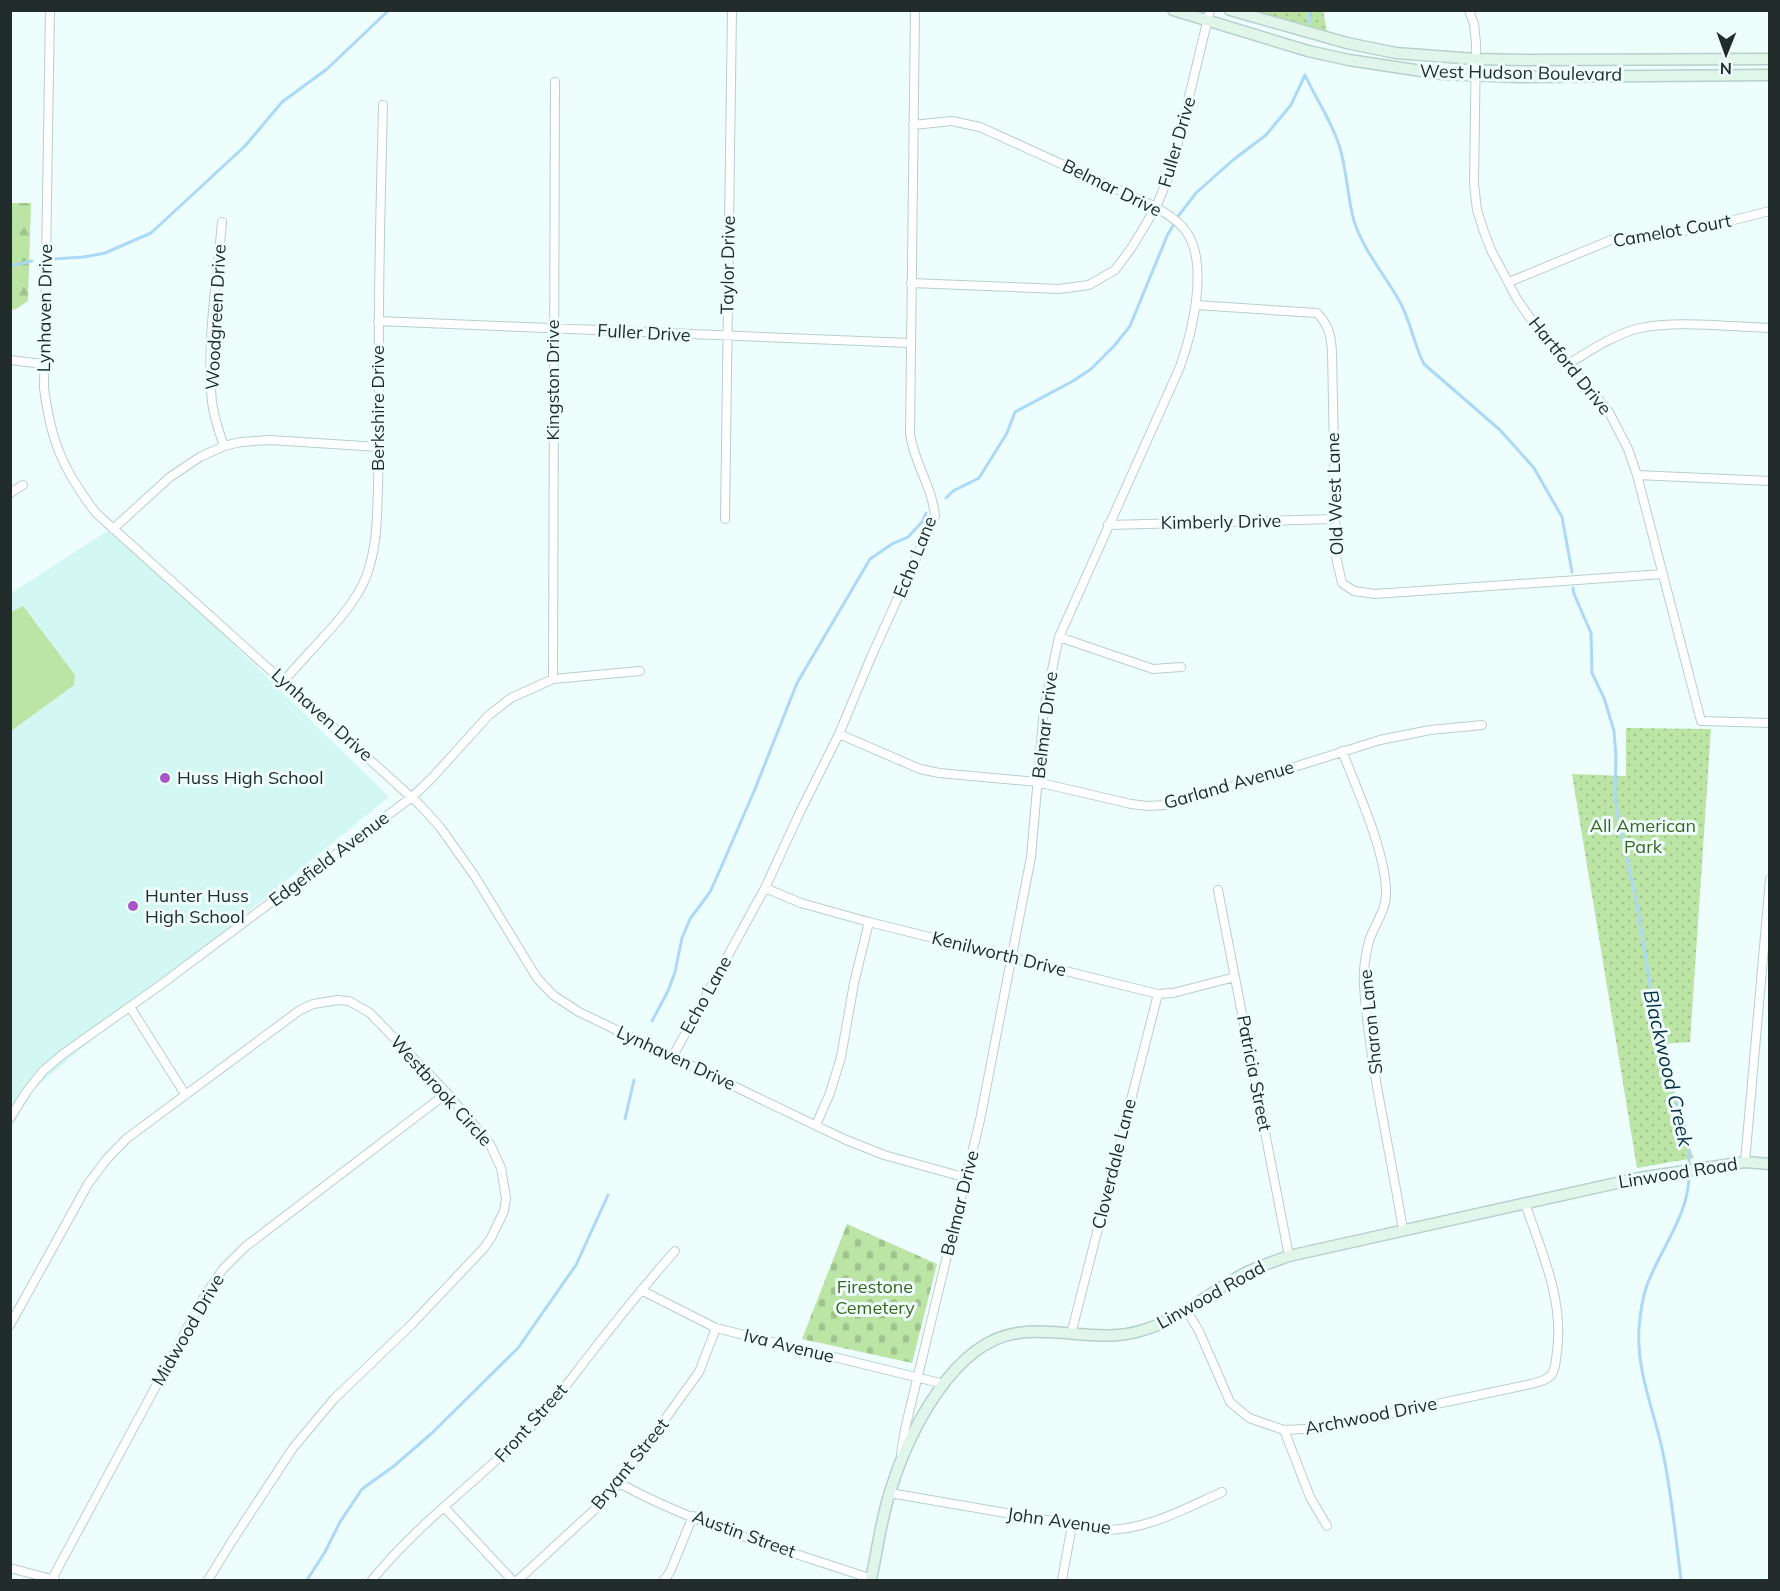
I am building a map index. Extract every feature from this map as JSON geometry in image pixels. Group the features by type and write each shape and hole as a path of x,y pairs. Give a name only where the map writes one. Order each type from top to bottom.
{"main road":[{"name":"West Hudson Boulevard","path":"1173,10 1209,16 1308,51 1402,69 1476,76 1770,75"},
{"name":"West Hudson Boulevard","path":"1230,10 1347,44 1396,53 1474,59 1770,59"},
{"name":"Linwood Road","path":"872,1580 890,1493 900,1464 917,1429 944,1384 970,1354 986,1343 1002,1336 1033,1332 1116,1335 1137,1332 1161,1325 1246,1273 1289,1256 1662,1174 1745,1162 1770,1164"}],"street":[{"name":"Lynhaven Drive","path":"50,10 44,388 47,418 60,458 74,485 96,513 113,529 412,796 440,827 474,875 519,950 545,987 563,1003 816,1125 884,1155 967,1178"},
{"name":"Taylor Drive","path":"725,519 732,10"},
{"name":"Echo Lane","path":"672,1056 765,888 839,734 935,516 934,505 924,475 912,451 909,419 915,10"},
{"name":"Hartford Drive","path":"1469,10 1475,33 1476,200 1491,250 1530,318 1609,412 1628,449 1637,475 1701,721 1770,723"},
{"name":"Fuller Drive","path":"911,283 1059,290 1089,285 1102,279 1119,265 1156,207 1171,171 1181,138 1209,16"},
{"name":"Kingston Drive","path":"553,679 555,82"},
{"name":"Berkshire Drive","path":"284,681 340,617 365,580 373,552 379,447 378,321 383,105"},
{"name":"Belmar Drive","path":"900,1464 905,1429 967,1178 1031,857 1044,708 1059,637 1180,367 1188,344 1196,305 1197,265 1186,231 1172,217 1156,207 980,127 952,121 913,125"},
{"name":"Camelot Court","path":"1509,282 1611,240 1658,236 1722,224 1770,211"},
{"name":"Woodgreen Drive","path":"222,222 211,377 212,403 224,446"},
{"name":"Old West Lane","path":"1196,305 1317,313 1326,323 1332,352 1335,557 1342,583 1354,591 1375,594 1663,574"},
{"name":"Fuller Drive","path":"378,321 910,343"},
{"path":"1569,363 1592,349 1650,326 1770,328"},
{"path":"10,360 43,364"},
{"path":"113,529 170,477 200,457 224,446 270,440 379,447"},
{"path":"1637,475 1770,481"},
{"path":"10,493 23,485"},
{"name":"Kimberly Drive","path":"1108,525 1334,519"},
{"path":"1059,637 1153,669 1180,667"},
{"name":"Edgefield Avenue","path":"10,1118 43,1071 63,1054 130,1007 412,796 431,780 489,715 511,698 553,679 640,671"},
{"name":"Garland Avenue","path":"839,734 920,769 939,773 1037,782 1148,806 1165,805 1196,798 1342,751 1430,730 1482,725"},
{"name":"Sharon Lane","path":"1342,751 1369,821 1384,877 1386,895 1384,909 1370,940 1364,978 1371,1048 1403,1230"},
{"path":"1745,1162 1770,879"},
{"name":"Kenilworth Drive","path":"765,888 801,903 869,922 1158,994 1173,993 1235,977"},
{"name":"Patricia Street","path":"1218,890 1289,1256"},
{"path":"816,1125 830,1093 841,1057 854,983 869,922"},
{"name":"Cloverdale Lane","path":"1071,1334 1158,994"},
{"name":"Westbrook Circle","path":"10,1326 88,1184 106,1160 126,1139 185,1094 300,1010 313,1004 338,1000 349,1001 370,1013 447,1093 490,1144 501,1168 506,1198 504,1211 484,1248 411,1325 334,1399 293,1448 232,1540 208,1581"},
{"path":"130,1007 185,1094"},
{"name":"Midwood Drive","path":"54,1580 204,1297 223,1269 245,1247 447,1093"},
{"name":"Archwood Drive","path":"1187,1311 1199,1332 1230,1402 1249,1418 1284,1430 1323,1428 1531,1384 1553,1373 1559,1318 1551,1281 1525,1203"},
{"name":"Front Street","path":"372,1581 382,1568 444,1507 501,1458 536,1422 675,1251"},
{"name":"Iva Avenue","path":"641,1290 717,1328 944,1384"},
{"name":"Bryant Street","path":"518,1581 619,1483 699,1372 717,1328"},
{"path":"1284,1430 1310,1497 1327,1526"},
{"name":"Austin Street","path":"619,1483 652,1501 872,1580"},
{"name":"John Avenue","path":"890,1493 1104,1530 1134,1528 1176,1513 1222,1492"},
{"path":"444,1507 512,1581"},
{"path":"663,1581 670,1572 693,1516"},
{"path":"1062,1581 1072,1525"},
{"path":"10,1568 54,1580"}],"shaded area":[{"name":"Hunter Huss High School","path":"114,527 389,797 122,1014 34,1089 11,1128 11,593"}],"green space":[{"path":"1254,11 1323,11 1327,31"},
{"path":"11,203 31,203 28,301 11,310"},
{"path":"23,606 75,675 74,685 11,731 11,612"},
{"name":"All American Park","path":"1626,728 1711,729 1690,1042 1660,1044 1694,1158 1637,1168 1572,774 1626,776"},
{"name":"Firestone Cemetery","path":"847,1224 937,1264 912,1363 802,1339"}],"waterway":[{"path":"53,259 105,253 151,233 245,146 282,102 327,69 389,10"},
{"name":"Blackwood Creek","path":"1309,23 1310,10"},
{"name":"Blackwood Creek","path":"1305,75 1339,145 1358,232 1369,254 1401,304 1424,364 1500,430 1534,468 1562,517 1572,572"},
{"path":"946,498 953,491 979,478 1007,433 1015,412 1073,381 1091,369 1114,346 1130,326 1167,236 1179,215 1196,193 1233,160 1266,135 1291,105 1305,75"},
{"path":"10,266 32,261"},
{"path":"652,1021 668,991 675,972 682,938 690,919 710,892 720,870 797,683 870,559 892,544 908,537 922,522 926,513"},
{"name":"Blackwood Creek","path":"1573,588 1591,633 1592,673 1604,698 1614,731 1615,796 1618,817 1637,905 1660,1044 1672,1090 1685,1124 1689,1167"},
{"path":"625,1119 634,1080"},
{"name":"Blackwood Creek","path":"1681,1580 1667,1473 1643,1378 1639,1328 1646,1288 1685,1203 1689,1173"},
{"path":"307,1580 362,1489 394,1466 432,1433 518,1348 576,1265 608,1195"}],"place":[{"name":"Huss High School","path":"165,778"},
{"name":"Hunter Huss High School","path":"133,906"}]}
